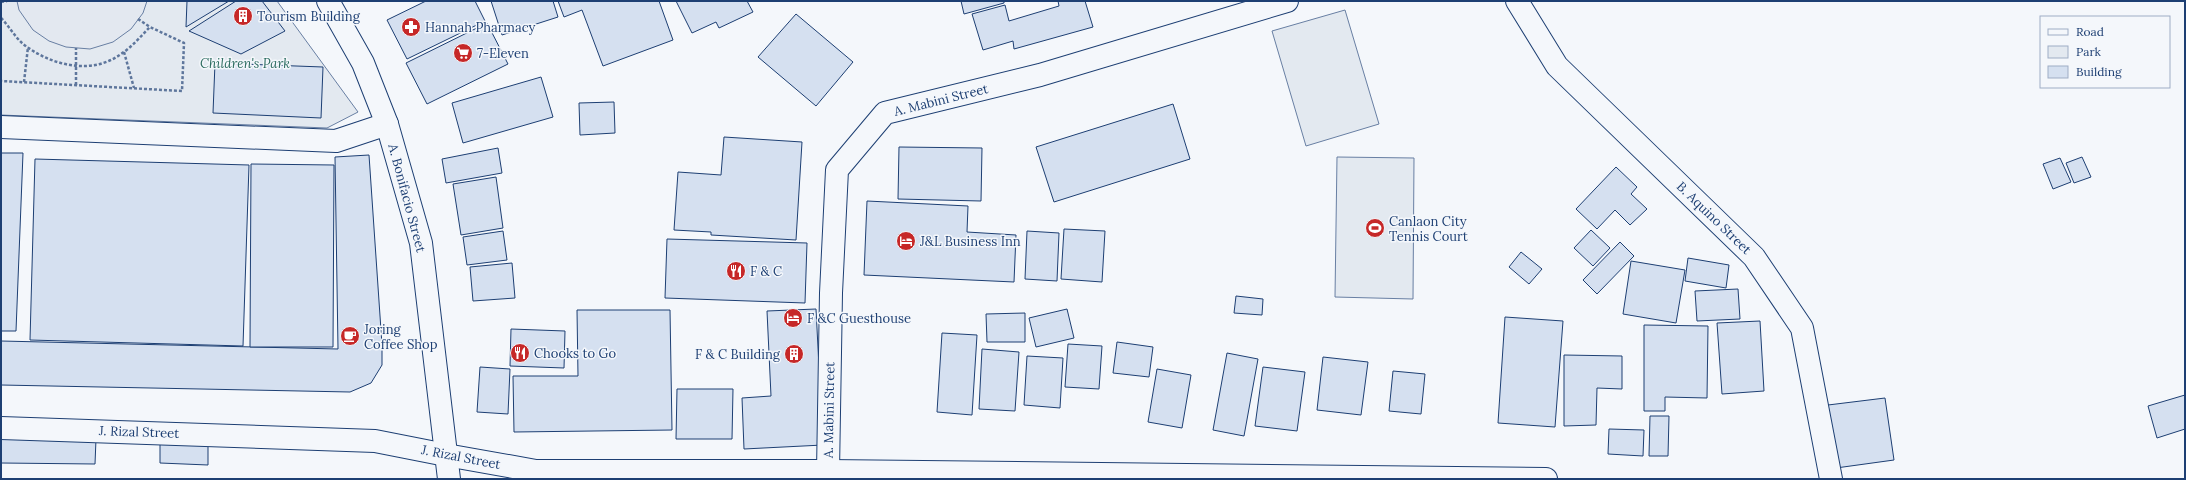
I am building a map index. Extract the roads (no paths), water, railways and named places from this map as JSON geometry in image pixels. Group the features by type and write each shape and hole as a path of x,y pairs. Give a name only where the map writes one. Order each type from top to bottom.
{"street":[{"name":"A. Bonifacio Street","path":"328,1 362,63 387,124 421,243 449,479"},
{"name":"A. Mabini Street","path":"828,470 831,293 837,170 885,113 1040,75 1287,1"},
{"name":"B. Aquino Street","path":"1517,1 1557,66 1754,257 1802,328 1831,479"},
{"path":"1,127 336,141 387,124"},
{"name":"J. Rizal Street","path":"1,428 375,440 446,455 536,471 828,470 1546,479"}],"place":[{"name":"Tourism Building","path":"243,16"},
{"name":"Hannah Pharmacy","path":"411,27"},
{"name":"7-Eleven","path":"463,53"},
{"name":"Canlaon City Tennis Court","path":"1375,228"},
{"name":"J&L Business Inn","path":"906,241"},
{"name":"F & C","path":"736,271"},
{"name":"F &C Guesthouse","path":"793,318"},
{"name":"Joring Coffee Shop","path":"350,336"},
{"name":"Chooks to Go","path":"520,353"},
{"name":"F & C Building","path":"794,354"}],"park label":[{"name":"Children's Park","path":"245,63"}]}
